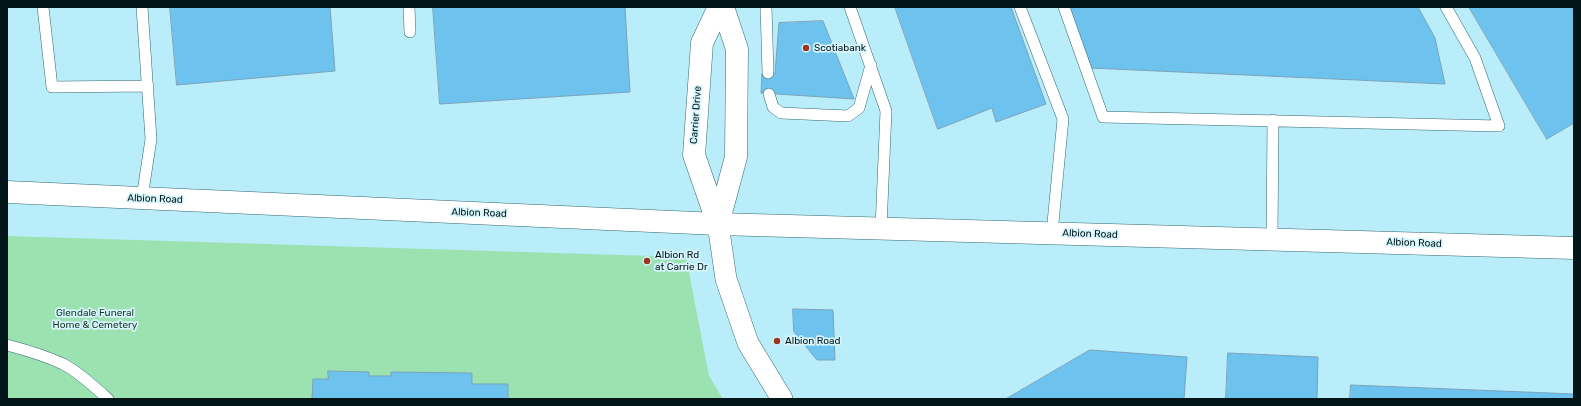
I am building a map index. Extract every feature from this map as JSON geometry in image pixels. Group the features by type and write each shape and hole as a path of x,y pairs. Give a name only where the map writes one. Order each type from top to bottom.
{"main road":[{"name":"Carrier Drive","path":"718,224 694,155 702,43 719,7"},
{"name":"Carrier Drive","path":"718,224 736,157 737,49 723,7"},
{"name":"Albion Road","path":"7,192 718,224 1574,248"}],"street":[{"name":"Carrier Drive","path":"718,224 726,279 748,343 782,399"}],"lane":[{"path":"43,7 52,87 148,86"},
{"path":"142,7 151,139 142,198"},
{"path":"409,7 410,32"},
{"path":"766,7 768,73"},
{"path":"850,7 886,111 880,228"},
{"path":"1020,7 1063,119 1052,233"},
{"path":"1064,7 1104,117 1499,126 1475,58 1446,7"},
{"path":"769,94 773,107 781,112 848,116 859,108 871,65"},
{"path":"1272,120 1272,239"},
{"path":"7,345 33,352 65,365 108,399"}],"green space":[{"name":"Glendale Funeral Home & Cemetery","path":"7,236 686,257 709,376 723,399 7,399"}],"building":[{"path":"170,7 330,7 335,71 177,85"},
{"path":"433,7 625,7 630,92 440,104"},
{"path":"895,7 1011,7 1046,104 996,122 992,108 938,129"},
{"path":"1070,7 1418,7 1435,38 1445,84 1090,68"},
{"path":"1469,7 1571,7 1574,12 1574,123 1547,139"},
{"name":"Scotiabank","path":"823,21 854,99 761,93 762,73 775,73 779,23"},
{"path":"793,309 833,310 835,360 817,360 794,332"},
{"path":"1090,350 1187,357 1184,399 1006,399"},
{"path":"1228,353 1318,357 1317,399 1226,399"},
{"path":"328,371 369,372 369,376 391,376 391,372 472,373 472,384 508,384 508,399 312,399 313,379 328,379"},
{"path":"1351,385 1574,394 1574,399 1350,399"}],"place":[{"name":"Scotiabank","path":"806,48"},
{"name":"Albion Rd at Carrie Dr","path":"647,261"},
{"name":"Albion Road","path":"777,341"}]}
